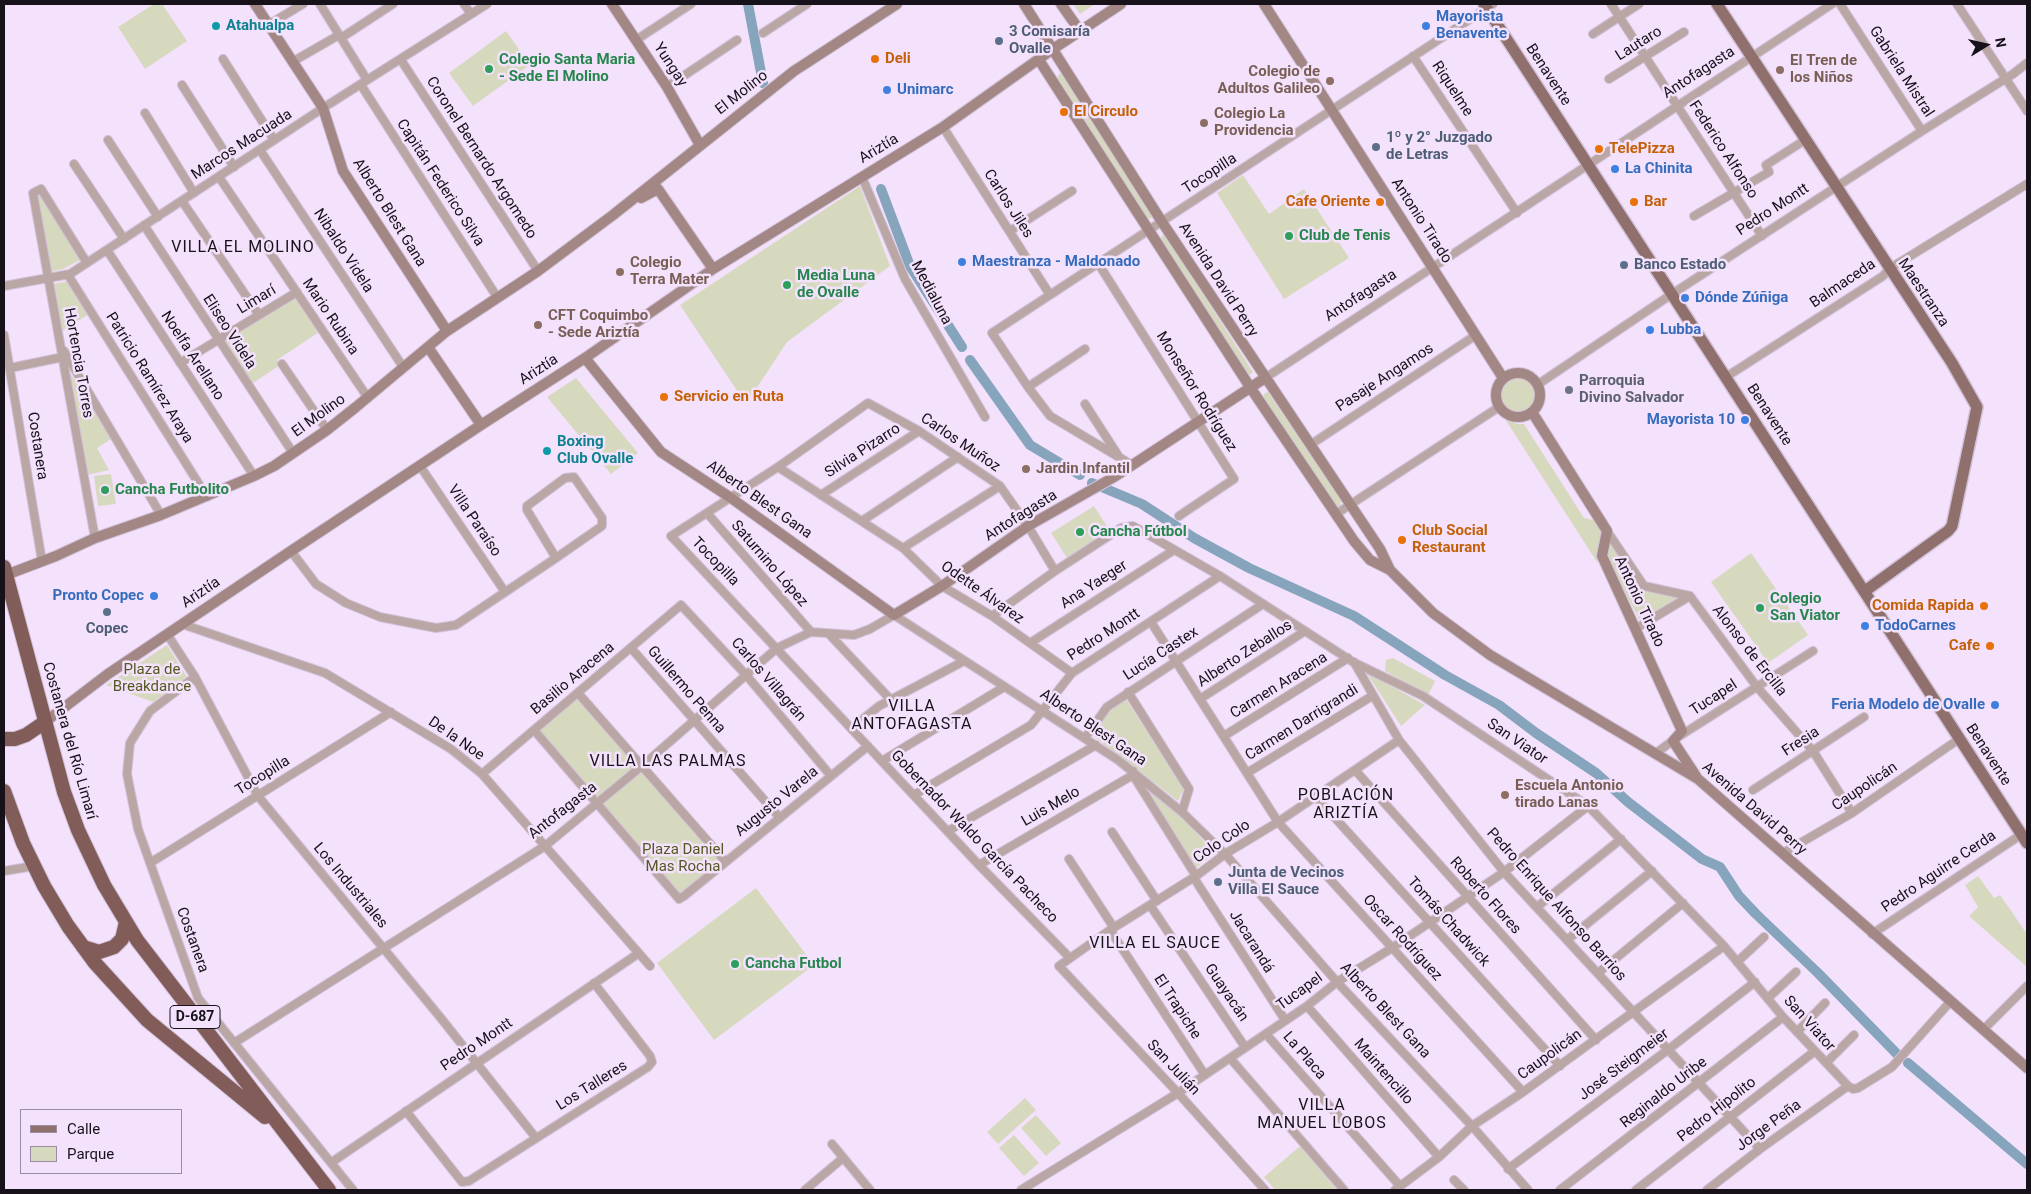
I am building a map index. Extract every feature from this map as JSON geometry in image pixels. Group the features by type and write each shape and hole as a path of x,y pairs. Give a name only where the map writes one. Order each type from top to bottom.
{"highway":[{"name":"Costanera del Río Limarí","path":"4,572 60,779 78,830 100,879 126,922 191,1011 329,1190"},
{"path":"4,739 15,739 26,735 45,722"},
{"name":"Costanera del Río Limarí","path":"4,791 23,843 34,866 55,905 82,946 121,993 147,1020 246,1100 302,1156"},
{"path":"82,946 99,952 114,947 122,939 126,922"}],"main road":[{"name":"Alberto Blest Gana","path":"255,4 323,108 343,171 447,331"},
{"name":"Yungay","path":"612,4 667,87 700,145"},
{"name":"El Molino","path":"4,572 42,561 95,538 207,497 254,476 293,453 327,430 368,398 447,331 538,271 613,215 794,71 897,4"},
{"name":"Avenida David Perry","path":"1024,4 1162,222 1351,504 1380,549 1390,570"},
{"path":"1061,4 1080,31"},
{"name":"Ariztía","path":"45,722 108,674 481,425 585,358 712,269 943,127 1053,49 1121,4"},
{"name":"Antonio Tirado","path":"1264,4 1503,378"},
{"name":"Maestranza","path":"1717,4 1952,363 1977,407 1952,526 1948,531 1865,590"},
{"name":"Benavente","path":"1488,5 1588,164 2024,838"},
{"name":"Avenida David Perry","path":"1039,60 1250,387 1336,514 1370,560 1390,570 1433,613 1490,655 1698,779 1783,852 1872,934 2027,1068"},
{"name":"El Molino","path":"613,215 658,189 712,269"},
{"path":"428,347 481,425"},
{"name":"Alberto Blest Gana","path":"585,358 661,452 731,498 894,615"},
{"path":"1522,373 1534,380 1537,385 1539,400 1532,412 1518,417 1504,412 1499,407 1496,400 1498,384 1509,374 1522,373"},
{"name":"Antofagasta","path":"894,615 942,586 1028,526 1114,477 1265,378"},
{"path":"1532,412 1607,531"},
{"name":"Antonio Tirado","path":"1607,531 1602,556 1682,731 1673,741"},
{"path":"1673,741 1698,779"}],"street":[{"path":"268,25 303,4"},
{"name":"Capitán Federico Silva","path":"320,4 340,36 364,82 497,297"},
{"path":"292,62 393,4"},
{"path":"464,4 472,14"},
{"name":"Marcos Macuada","path":"4,286 68,275 323,108 487,4"},
{"path":"636,40 690,4"},
{"path":"763,34 807,4"},
{"name":"Federico Alfonso","path":"1611,4 1762,236"},
{"path":"1593,34 1639,4"},
{"name":"Antofagasta","path":"1265,378 1832,4"},
{"name":"Gabriela Mistral","path":"1840,4 1922,131"},
{"path":"1957,4 2027,111"},
{"name":"Tocopilla","path":"1028,387 992,333 1332,110 1488,5"},
{"name":"Lautaro","path":"1609,79 1684,32"},
{"path":"667,87 737,40"},
{"name":"Riquelme","path":"1413,56 1517,213"},
{"path":"223,59 274,140"},
{"name":"Coronel Bernardo Argomedo","path":"401,60 538,271"},
{"name":"Pedro Montt","path":"1537,385 1672,294 1922,131 2006,79 2027,63"},
{"path":"182,84 234,167"},
{"path":"145,113 194,193"},
{"name":"Carlos Jiles","path":"943,127 1050,295"},
{"path":"108,140 158,217"},
{"path":"1694,216 1769,172 1766,165 1805,140"},
{"name":"Nibaldo Videla","path":"260,150 403,367"},
{"path":"74,164 124,239"},
{"name":"Mario Rubina","path":"219,177 368,398"},
{"name":"Medialuna","path":"862,177 905,279 985,417"},
{"name":"Balmaceda","path":"1726,377 1884,276 1889,269 2027,184"},
{"name":"Hortencia Torres","path":"87,263 41,189 33,192 95,538"},
{"path":"1010,232 1072,191"},
{"path":"182,201 258,315"},
{"name":"Eliseo Videla","path":"144,225 217,340 293,453"},
{"name":"Noelfa Arellano","path":"107,250 254,476"},
{"name":"Monseñor Rodríguez","path":"1098,264 1234,479 1179,516"},
{"name":"Patricio Ramírez Araya","path":"68,275 207,497"},
{"name":"Limarí","path":"180,363 297,292"},
{"name":"Costanera","path":"4,335 42,561"},
{"name":"Pasaje Angamos","path":"1310,445 1476,335"},
{"path":"62,348 161,515"},
{"path":"1085,349 1028,387 1050,416 1132,465"},
{"path":"10,368 63,357"},
{"path":"282,364 327,430"},
{"name":"Tocopilla","path":"778,648 671,536 778,467 868,404"},
{"name":"Carlos Muñoz","path":"868,404 919,430 1000,486 1028,526 1055,571"},
{"path":"1085,404 1120,458"},
{"path":"1336,514 1499,407"},
{"name":"Silvia Pizarro","path":"821,495 919,430"},
{"path":"862,521 958,457"},
{"name":"Villa Paraíso","path":"420,466 505,592"},
{"name":"Odette Álvarez","path":"778,467 903,548 942,586 992,616 1072,673"},
{"path":"291,551 316,584 346,603 380,617 436,628 456,625 556,558 602,526 602,518 574,477 565,478 527,506 527,510 556,558"},
{"path":"903,548 1000,486"},
{"name":"Saturnino López","path":"707,513 811,632"},
{"name":"San Viator","path":"1055,571 1121,528 1133,526 1220,576 1351,660 1423,696 1588,806 1724,946 1783,1017 1850,1088"},
{"path":"1607,531 1644,586 1690,596"},
{"name":"Ana Yaeger","path":"1030,643 1174,550"},
{"path":"992,616 1055,571"},
{"name":"Pedro Montt","path":"914,795 1031,725 1072,673 1220,576"},
{"path":"1635,629 1690,596"},
{"name":"Alonso de Ercilla","path":"1690,596 1757,687 1813,751 1852,813"},
{"name":"Lucía Castex","path":"1085,738 1107,706 1263,604"},
{"name":"Basilio Aracena","path":"482,774 681,605"},
{"name":"Carlos Villagrán","path":"681,605 747,676 831,776"},
{"name":"Antofagasta","path":"234,1043 545,846 642,766 778,648 811,632 854,635 870,629 894,615"},
{"name":"Alberto Blest Gana","path":"894,615 1004,688 1096,745 1182,812 1225,854 1337,982 1472,1126 1528,1190"},
{"name":"Oscar Rodríguez","path":"1151,622 1278,822 1523,1092"},
{"name":"De la Noe","path":"182,624 325,673 451,749 482,774 650,966"},
{"name":"Alberto Zeballos","path":"1200,699 1305,631"},
{"name":"Los Industriales","path":"167,634 195,677 258,796 383,947 536,1138"},
{"path":"829,634 891,700"},
{"name":"Guillermo Penna","path":"630,648 780,818"},
{"name":"Gobernador Waldo García Pacheco","path":"778,648 979,865 1070,958"},
{"name":"Tucapel","path":"1656,754 1673,741 1814,651"},
{"name":"Pedro Enrique Alfonso Barrios","path":"1351,660 1399,740 1504,872 1760,1148"},
{"name":"Carmen Aracena","path":"1224,736 1351,660"},
{"path":"852,728 879,706 964,661"},
{"name":"Costanera","path":"195,677 150,711 130,743 127,774 138,829 198,998 353,1190"},
{"path":"882,761 1004,688"},
{"path":"1128,692 1189,789 1182,812"},
{"path":"578,693 726,862"},
{"name":"Carmen Darrigrandi","path":"1247,773 1372,696"},
{"name":"Tocopilla","path":"150,863 391,712"},
{"name":"Fresia","path":"1753,790 1864,717"},
{"path":"534,730 598,803"},
{"name":"Caupolicán","path":"1783,852 1852,813 1960,739"},
{"name":"Colo Colo","path":"1059,966 1112,929 1195,877 1225,854 1316,797 1399,740"},
{"path":"948,831 1096,745"},
{"name":"Augusto Varela","path":"598,803 679,898 868,746"},
{"name":"Roberto Flores","path":"1355,770 1596,1040"},
{"name":"Luis Melo","path":"979,865 1133,773"},
{"name":"Jacarandá","path":"1133,773 1195,877 1285,1020"},
{"name":"Tomás Chadwick","path":"1316,797 1560,1066"},
{"name":"Tucapel","path":"1021,1190 1178,1093 1266,1034 1307,1006 1337,982 1392,948 1504,872 1588,806"},
{"name":"Guayacán","path":"1112,832 1154,903 1245,1047"},
{"name":"Pedro Aguirre Cerda","path":"1872,934 2024,838"},
{"path":"1537,907 1621,839"},
{"name":"El Trapiche","path":"1069,859 1205,1074"},
{"path":"4,871 34,866"},
{"path":"1567,940 1652,871"},
{"path":"1598,973 1683,903"},
{"path":"1738,962 1764,937"},
{"name":"Caupolicán","path":"1398,1188 1439,1157 1472,1126 1560,1066 1724,946"},
{"name":"Pedro Montt","path":"332,1162 639,953"},
{"name":"San Julián","path":"1059,966 1178,1093 1265,1190"},
{"path":"1768,998 1796,972"},
{"name":"José Steigmeier","path":"1508,1169 1669,1049 1755,982"},
{"name":"Los Talleres","path":"406,1111 462,1182 469,1181 648,1067 652,1062 650,1056 594,983"},
{"path":"1984,1030 2027,986"},
{"name":"Jorge Peña","path":"1706,1190 1760,1148 1850,1088 1858,1088 1892,1067 1950,1002"},
{"path":"1797,1032 1825,1003"},
{"name":"Maintencillo","path":"1307,1006 1439,1157"},
{"name":"Reginaldo Uribe","path":"1560,1190 1783,1017"},
{"name":"La Placa","path":"1266,1034 1398,1188"},
{"path":"1826,1063 1854,1035"},
{"name":"Pedro Hipolito","path":"1636,1190 1814,1051"},
{"path":"1230,1058 1344,1190"},
{"path":"832,1144 870,1190"},
{"path":"805,1190 843,1158"},
{"path":"1454,1180 1464,1190"}],"green space":[{"path":"154,4 162,4 187,41 145,69 118,27"},
{"path":"1073,4 1095,4 1080,14"},
{"name":"Colegio Santa Maria - Sede El Molino","path":"506,31 530,65 473,106 449,73"},
{"path":"1059,74 1064,74 1153,216 1152,218 1146,219 1057,79"},
{"name":"Club de Tenis","path":"1243,175 1269,214 1304,189 1349,258 1284,299 1217,193"},
{"name":"Media Luna de Ovalle","path":"860,186 890,266 787,342 746,404 680,305"},
{"path":"41,194 80,260 63,269 50,272 36,197"},
{"path":"1164,233 1253,372 1251,374 1248,375 1160,239"},
{"path":"69,281 89,314 62,331 53,284"},
{"path":"295,296 319,332 277,360 280,365 250,385 223,341"},
{"path":"69,371 111,439 97,448 109,470 87,475"},
{"path":"576,378 638,453 611,474 547,397"},
{"path":"1518,378 1530,383 1535,395 1530,407 1518,412 1506,407 1501,395 1506,383"},
{"path":"1268,392 1341,500 1340,506 1335,506 1262,399 1265,393"},
{"path":"1505,419 1517,424 1524,424 1584,518 1594,520 1601,533 1597,562"},
{"name":"Cancha Futbolito","path":"111,474 116,504 98,506 94,476"},
{"name":"Cancha Fútbol","path":"1094,506 1110,531 1067,558 1051,533"},
{"path":"1609,541 1642,589 1681,598 1641,622 1606,558"},
{"name":"Colegio San Viator","path":"1751,553 1808,635 1768,663 1711,582"},
{"name":"Plaza de Breakdance","path":"167,645 187,677 153,702 106,685"},
{"path":"1393,658 1435,681 1428,696 1385,671 1386,660"},
{"path":"1366,672 1425,705 1401,726"},
{"path":"577,697 639,766 598,799 538,731"},
{"path":"1126,699 1184,789 1178,801 1093,736 1109,711"},
{"name":"Plaza Daniel Mas Rocha","path":"642,769 723,862 680,898 601,803"},
{"path":"1145,787 1182,818 1215,853 1195,869"},
{"path":"1978,876 1994,898 2000,895 2027,934 2027,967 1969,916 1978,907 1965,885"},
{"name":"Cancha Futbol","path":"756,888 814,965 714,1040 657,963"},
{"path":"1025,1098 1036,1110 998,1144 987,1132"},
{"path":"1036,1115 1061,1143 1046,1156 1021,1128"},
{"path":"1014,1135 1039,1163 1024,1176 999,1148"},
{"path":"1300,1146 1337,1190 1275,1190 1264,1177"}],"waterway":[{"path":"748,4 763,83"},
{"path":"881,189 910,266 962,347"},
{"path":"970,360 1030,445 1080,475"},
{"path":"1092,483 1142,504 1194,538 1249,568 1354,616 1445,675 1499,705 1536,733 1596,773 1628,802 1702,859 1720,867 1739,896 1756,914 1818,973 1897,1054"},
{"path":"1908,1063 2027,1164"}],"place":[{"name":"Atahualpa","path":"216,26"},
{"name":"Mayorista Benavente","path":"1426,26"},
{"name":"3 Comisaría Ovalle","path":"999,41"},
{"name":"Deli","path":"875,59"},
{"name":"Colegio Santa Maria - Sede El Molino","path":"489,69"},
{"name":"El Tren de los Niños","path":"1780,70"},
{"name":"Colegio de Adultos Galileo","path":"1330,81"},
{"name":"Unimarc","path":"887,90"},
{"name":"El Circulo","path":"1064,112"},
{"name":"Colegio La Providencia","path":"1204,123"},
{"name":"1º y 2° Juzgado de Letras","path":"1376,147"},
{"name":"TelePizza","path":"1599,149"},
{"name":"La Chinita","path":"1615,169"},
{"name":"Cafe Oriente","path":"1380,202"},
{"name":"Bar","path":"1634,202"},
{"name":"Club de Tenis","path":"1289,236"},
{"name":"Maestranza - Maldonado","path":"962,262"},
{"name":"Banco Estado","path":"1624,265"},
{"name":"Colegio Terra Mater","path":"620,272"},
{"name":"Media Luna de Ovalle","path":"787,285"},
{"name":"Dónde Zúñiga","path":"1685,298"},
{"name":"CFT Coquimbo - Sede Ariztía","path":"538,325"},
{"name":"Lubba","path":"1650,330"},
{"name":"Parroquia Divino Salvador","path":"1569,390"},
{"name":"Servicio en Ruta","path":"664,397"},
{"name":"Mayorista 10","path":"1745,420"},
{"name":"Boxing Club Ovalle","path":"547,451"},
{"name":"Jardin Infantil","path":"1026,469"},
{"name":"Cancha Futbolito","path":"105,490"},
{"name":"Cancha Fútbol","path":"1080,532"},
{"name":"Club Social Restaurant","path":"1402,540"},
{"name":"Pronto Copec","path":"154,596"},
{"name":"Comida Rapida","path":"1984,606"},
{"name":"Colegio San Viator","path":"1760,608"},
{"name":"Copec","path":"107,612"},
{"name":"TodoCarnes","path":"1865,626"},
{"name":"Cafe","path":"1990,646"},
{"name":"Feria Modelo de Ovalle","path":"1995,705"},
{"name":"Escuela Antonio tirado Lanas","path":"1505,795"},
{"name":"Junta de Vecinos Villa El Sauce","path":"1218,882"},
{"name":"Cancha Futbol","path":"735,964"}],"district":[{"name":"VILLA EL MOLINO","path":"243,248"},
{"name":"VILLA ANTOFAGASTA","path":"912,716"},
{"name":"VILLA LAS PALMAS","path":"668,762"},
{"name":"POBLACIÓN ARIZTÍA","path":"1346,805"},
{"name":"VILLA EL SAUCE","path":"1155,944"},
{"name":"VILLA MANUEL LOBOS","path":"1322,1115"}]}
